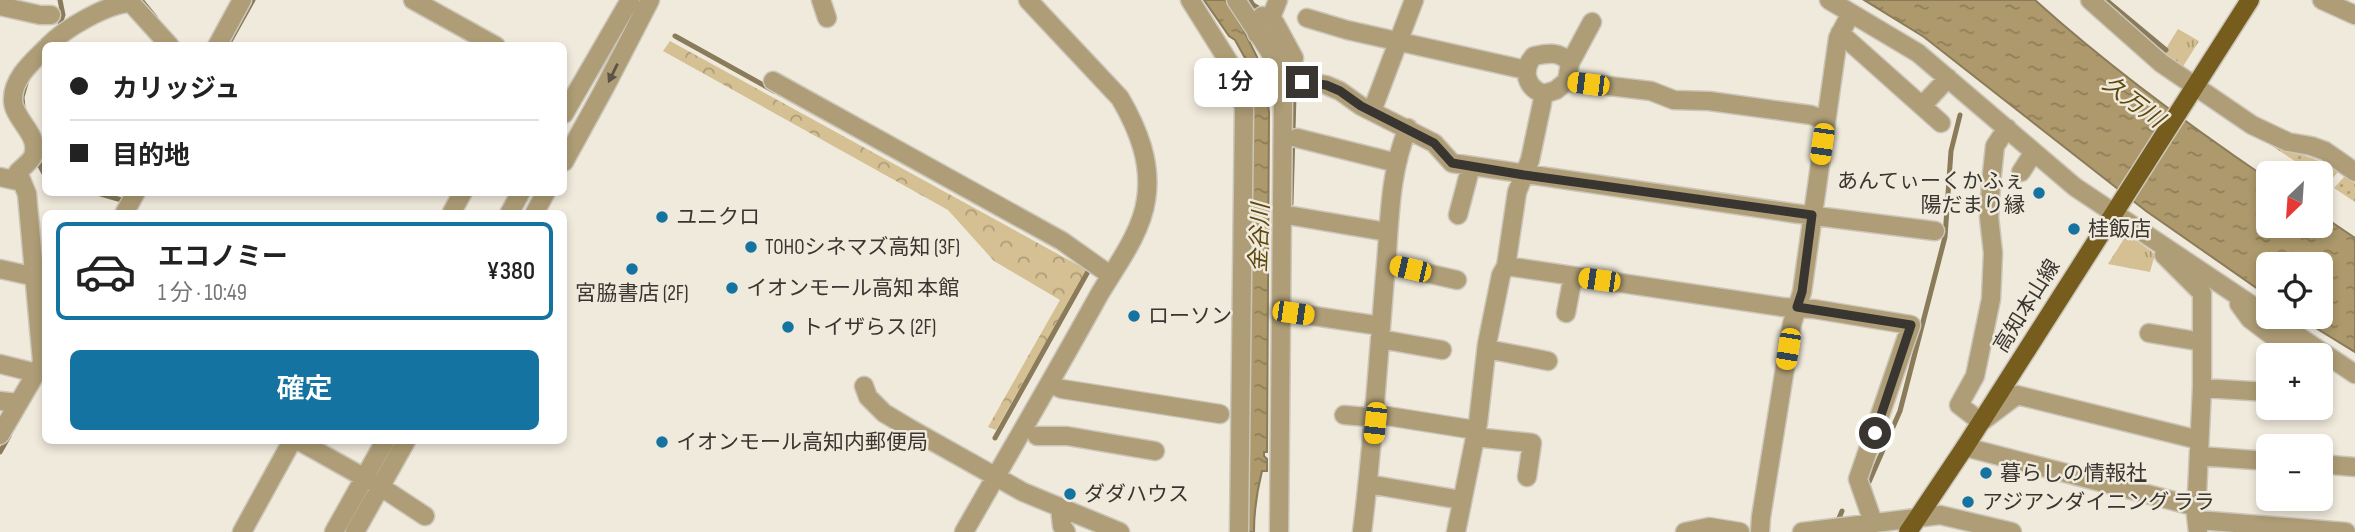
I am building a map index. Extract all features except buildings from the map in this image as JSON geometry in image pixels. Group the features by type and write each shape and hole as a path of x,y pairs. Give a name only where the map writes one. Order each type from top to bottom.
{"main road":[{"name":"高知本山線","path":"1916,528 2250,0"}],"street":[{"path":"413,0 489,42"},
{"path":"567,109 630,0"},
{"path":"567,157 650,0"},
{"path":"821,0 827,18"},
{"path":"964,532 1110,275 1139,222 1146,200 1146,167 1140,138 1120,98 1028,0"},
{"path":"1190,0 1232,67 1239,83 1244,109 1239,532"},
{"path":"1236,0 1270,52 1279,73 1283,97 1279,532"},
{"path":"1372,111 1414,0"},
{"path":"1829,0 1918,53 2076,187 2117,208 2228,290 2355,374"},
{"path":"2090,0 2161,63 2269,135 2325,151 2355,172"},
{"path":"2322,0 2355,15"},
{"path":"52,42 109,4 131,2 166,42"},
{"path":"219,42 237,2"},
{"path":"0,6 40,15 51,8"},
{"path":"51,8 51,42"},
{"path":"1271,12 1294,59 1298,81"},
{"path":"1760,532 1792,324 1802,292 1825,120 1840,33 1851,13"},
{"path":"1307,18 1347,30 1526,70"},
{"path":"1569,72 1560,54 1551,53 1534,56 1526,70 1530,86 1544,94 1556,90 1569,72 1592,22"},
{"path":"1840,33 1941,123"},
{"path":"1257,34 1270,40 1298,81"},
{"path":"0,435 9,402 41,363 36,277 27,194 18,172 33,156 34,142 6,96 23,72 42,52"},
{"path":"1569,72 1651,91 1674,100 1709,101 1811,115 1825,120"},
{"path":"1922,106 1948,78"},
{"path":"773,81 1062,241 1110,275"},
{"path":"1298,81 1326,85 1408,128 1434,143 1452,163 1935,231"},
{"path":"1456,532 1484,382 1486,349 1506,266 1517,192 1524,175 1544,94"},
{"path":"1363,532 1376,416 1377,360 1387,232 1397,163 1408,128"},
{"path":"2007,128 1995,146 1991,183 1991,299 1975,376 1959,405 1981,422 2017,395 2199,448 2256,459"},
{"path":"1297,138 1397,163"},
{"path":"2021,172 2034,152"},
{"path":"1458,215 1471,166"},
{"path":"0,177 22,182"},
{"path":"1293,216 1387,232"},
{"path":"2150,234 2161,252 2203,293 2197,520"},
{"path":"1386,264 1457,280"},
{"path":"1506,266 1911,325 1858,479 1873,522"},
{"path":"0,269 36,277"},
{"path":"1566,313 1573,276"},
{"path":"2228,290 2250,319 2282,343"},
{"path":"1293,313 1442,350"},
{"path":"2149,333 2202,342"},
{"path":"1486,349 1548,361"},
{"path":"0,364 41,363"},
{"path":"1050,384 1062,389 1220,414"},
{"path":"864,386 868,397 884,413 1023,492 1120,532"},
{"path":"2202,388 2256,391"},
{"path":"1344,415 1368,418 1376,416 1469,429 1483,438 1532,443 1527,477"},
{"path":"1037,436 1067,436 1155,451"},
{"path":"242,532 290,444"},
{"path":"304,444 382,487 425,516"},
{"path":"334,532 383,444"},
{"path":"355,532 404,444"},
{"path":"1965,447 2197,520 2346,532"},
{"path":"2333,465 2355,467"},
{"path":"1368,484 1461,500"},
{"path":"1059,508 1062,526 1066,532"},
{"path":"1802,532 1873,522 1916,528 1940,515 2012,532"},
{"path":"1685,532 1709,527 1740,532"}],"green space":[{"path":"2178,29 2199,41 2182,68 2162,55"},
{"path":"670,41 1087,270 996,430 988,427 1060,300 994,261 948,210 663,51"},
{"path":"2263,140 2319,161 2295,161"},
{"path":"2345,176 2355,183 2355,202 2334,188"},
{"path":"2127,234 2155,254 2150,272 2108,264"}],"water":[{"name":"金谷川","path":"1204,0 1225,0 1243,29 1264,76 1269,112 1267,452 1264,452 1267,471 1262,471 1260,479 1254,532 1249,532 1248,528 1253,86 1250,67 1235,40 1229,36"},
{"name":"久万川","path":"1864,0 2035,0 2148,94 2256,171 2256,238 2333,238 2333,223 2355,238 2355,352 2318,329 2333,329 2333,252 2256,252 2256,288 2146,211 1924,37"}],"waterway":[{"path":"60,0 63,15 60,23 67,27"},
{"path":"141,0 155,17"},
{"path":"230,42 253,0"},
{"path":"1250,0 1263,11"},
{"path":"2106,0 2166,50"},
{"path":"675,36 774,91"},
{"path":"1300,55 1303,71 1301,75"},
{"path":"23,108 22,97 26,83"},
{"path":"1291,204 1294,95 1297,85"},
{"path":"1865,487 1900,411 1945,237 1951,151 1960,115"},
{"path":"39,158 42,170"},
{"path":"108,196 125,201"},
{"path":"995,438 1090,268 1087,267"},
{"path":"0,452 9,436"},
{"path":"1837,523 1842,511"}],"place":[{"name":"あんてぃーくかふぇ 陽だまり縁","path":"2039,193"},
{"name":"ユニクロ","path":"662,217"},
{"name":"桂飯店","path":"2074,229"},
{"name":"TOHOシネマズ高知 (3F)","path":"751,247"},
{"name":"宮脇書店 (2F)","path":"632,269"},
{"name":"イオンモール高知 本館","path":"732,288"},
{"name":"ローソン","path":"1134,316"},
{"name":"トイザらス (2F)","path":"788,327"},
{"name":"イオンモール高知内郵便局","path":"662,442"},
{"name":"暮らしの情報社","path":"1986,473"},
{"name":"ダダハウス","path":"1070,494"},
{"name":"アジアンダイニング ララ","path":"1968,502"}],"route":[{"path":"1302,82 1326,85 1340,91 1361,106 1434,143 1452,163 1812,215 1802,292 1797,307 1911,325 1875,433"}]}
